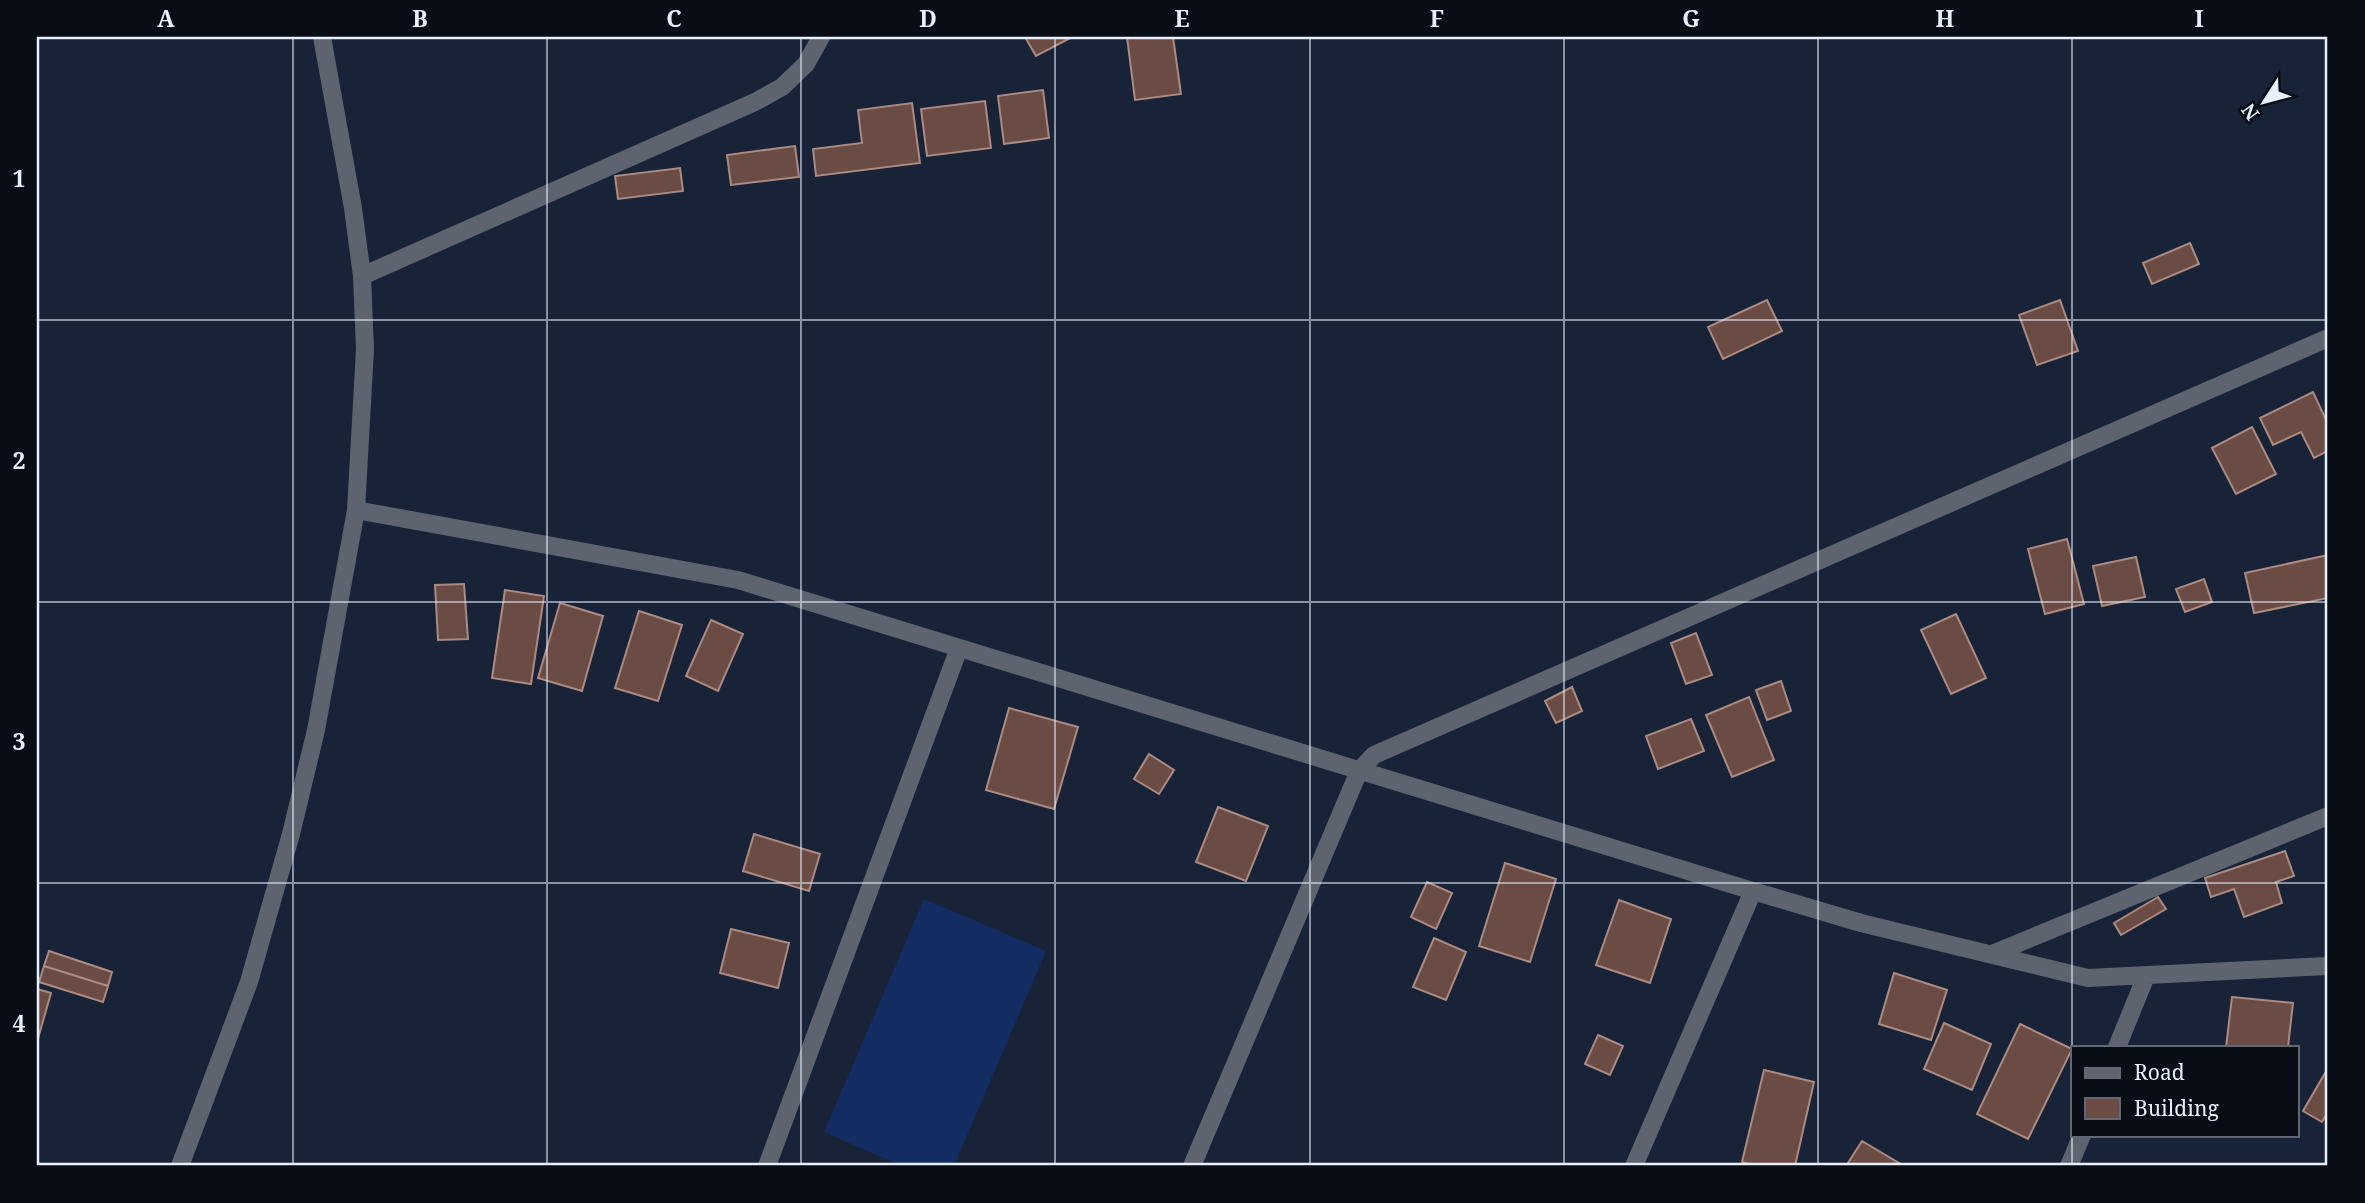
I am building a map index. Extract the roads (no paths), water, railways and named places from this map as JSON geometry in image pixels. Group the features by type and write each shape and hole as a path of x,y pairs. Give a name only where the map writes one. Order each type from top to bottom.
{"street":[{"path":"180,1166 249,982 291,834 316,730 356,510 365,349 362,276 349,181 322,37"},
{"path":"362,276 755,102 782,87 806,64 821,37"},
{"path":"1192,1166 1359,771 1374,755 2328,338"},
{"path":"356,510 738,580 1861,923 2088,978 2328,966"},
{"path":"767,1166 959,648"},
{"path":"1992,954 2328,816"},
{"path":"1634,1166 1753,891"},
{"path":"2118,1046 2146,976"},
{"path":"2069,1166 2082,1136"}]}
